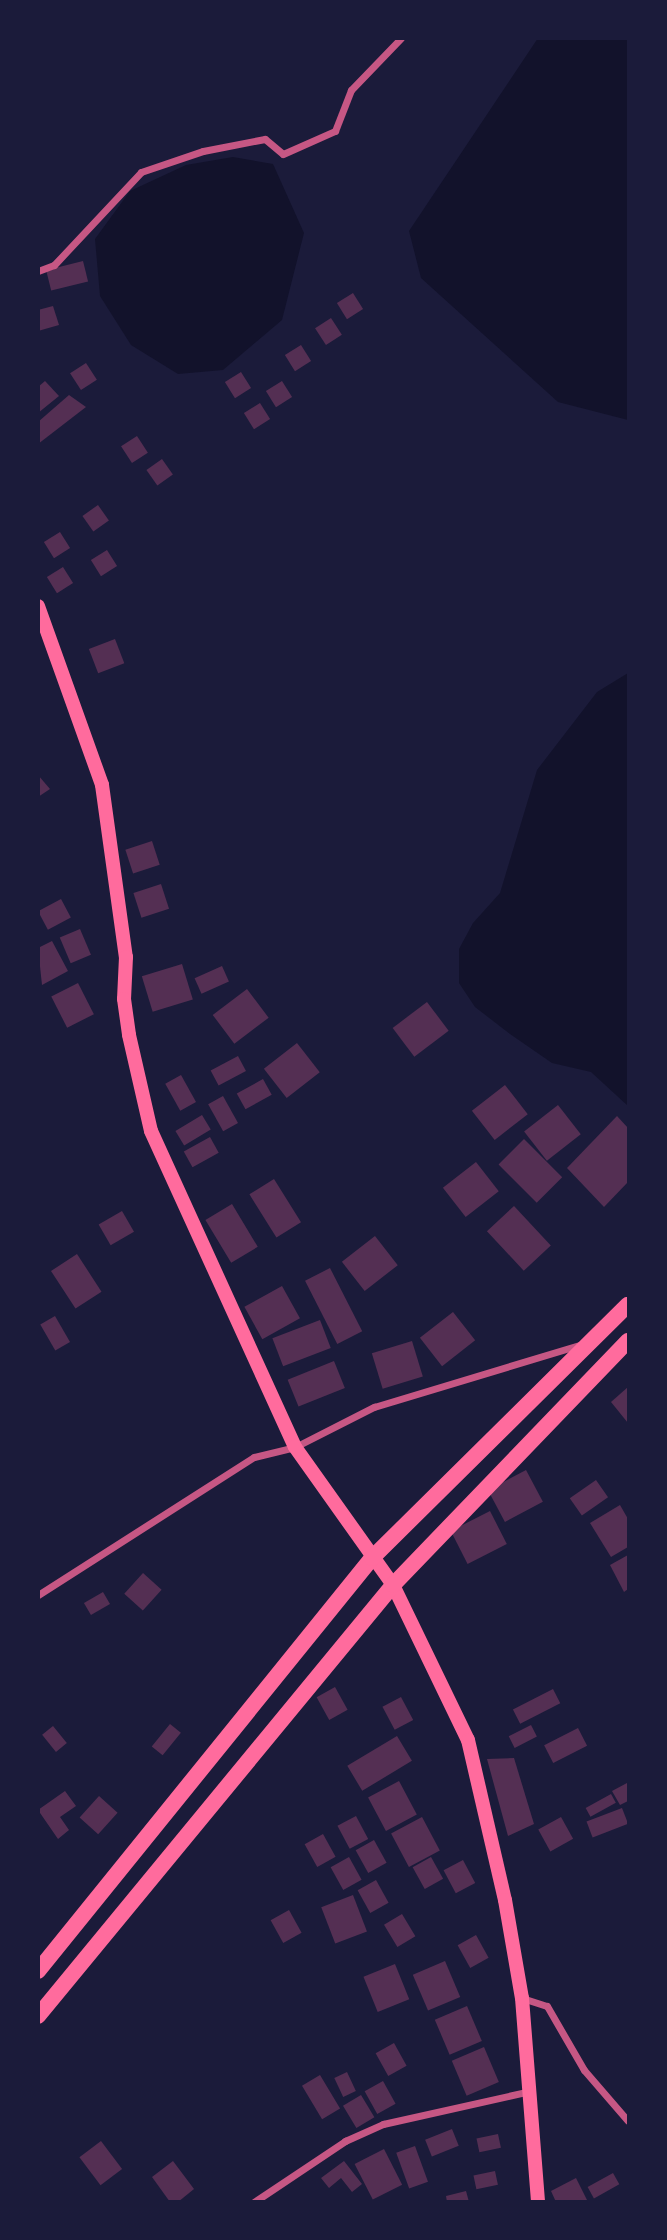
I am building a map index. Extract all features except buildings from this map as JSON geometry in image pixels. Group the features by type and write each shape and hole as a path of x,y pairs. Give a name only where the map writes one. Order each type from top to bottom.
{"main road":[{"path":"38,606 102,785 126,957 124,999 129,1035 151,1131 295,1447 393,1585 468,1740 505,1900 522,1998 526,2092 538,2202"},
{"path":"38,1971 372,1558 628,1304"},
{"path":"38,2016 393,1585 628,1341"}],"street":[{"path":"38,271 54,265 141,172 203,151 265,139 283,154 335,131 351,90 401,38"},
{"path":"38,1595 254,1457 295,1447 374,1407 588,1342"},
{"path":"522,1998 547,2007 584,2070 628,2122"},
{"path":"254,2202 345,2141 383,2124 526,2092"}],"shaded area":[{"path":"538,38 628,39 628,420 558,402 421,278 409,231"},
{"path":"233,157 273,164 304,233 282,320 223,370 178,374 131,345 100,296 95,239 130,191 186,165"},
{"path":"628,673 628,1106 591,1072 552,1063 475,1007 459,983 459,949 473,923 500,893 537,770 597,692"}]}
